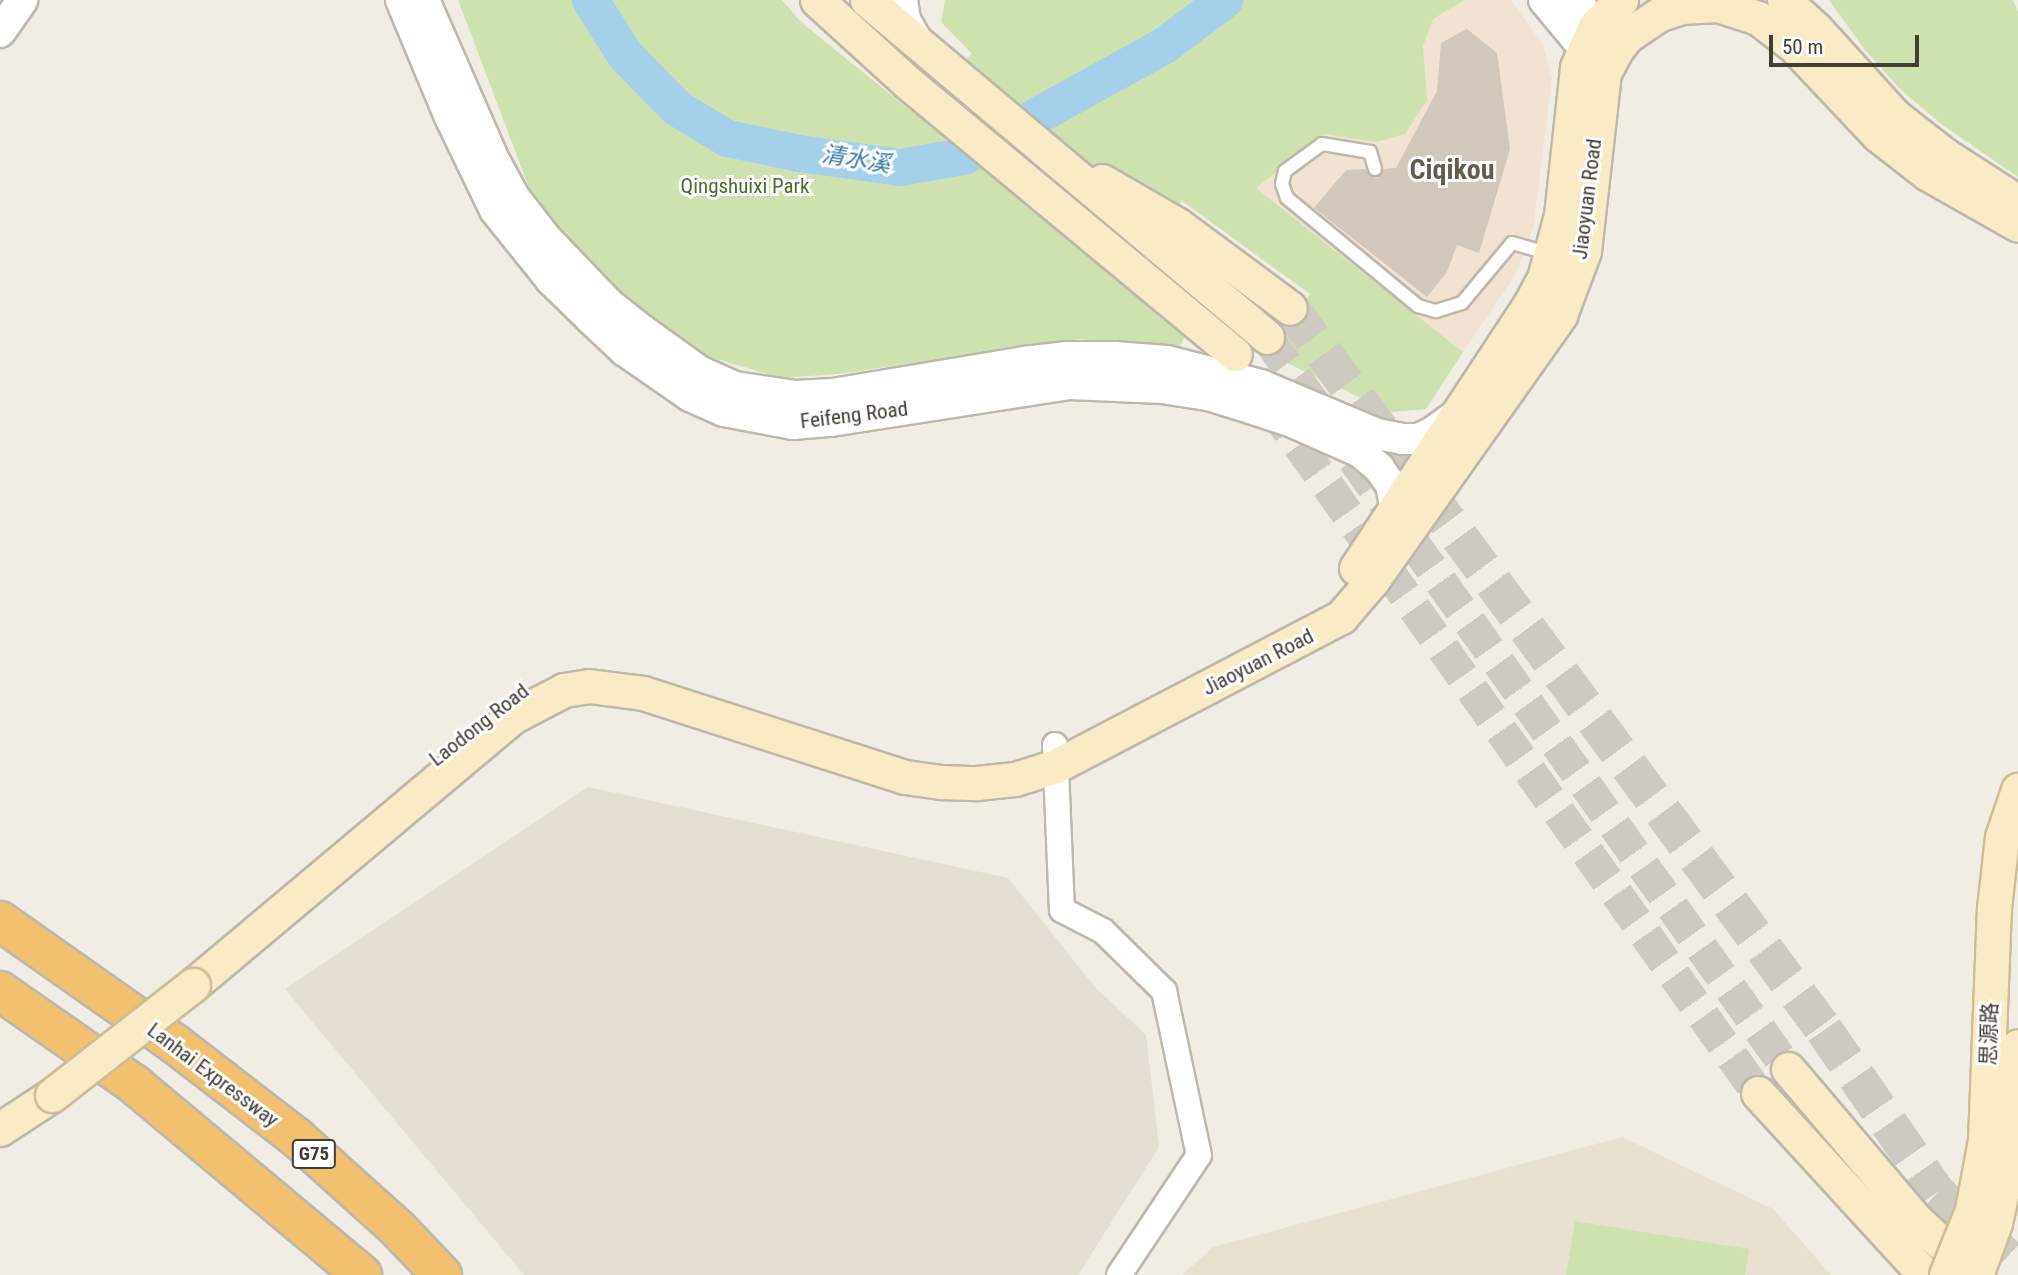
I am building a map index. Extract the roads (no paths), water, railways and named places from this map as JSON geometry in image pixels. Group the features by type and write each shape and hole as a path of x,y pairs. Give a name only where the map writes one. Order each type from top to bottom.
{"highway":[{"name":"Lanhai Expressway","path":"0,921 175,1044 297,1138 398,1229 442,1275"},
{"path":"0,991 135,1085 362,1275"},
{"path":"230,1163 328,1275"}],"main road":[{"path":"817,0 907,82 1235,354"},
{"path":"867,0 1031,139 1166,235 1290,308"},
{"path":"1784,0 1816,29 1895,116 1945,155 2018,202"},
{"path":"1603,25 1643,24 1681,7 1718,5 1758,18 1794,46 1878,135 1927,174 2018,225"},
{"name":"Jiaoyuan Road","path":"1055,756 1340,617 1372,581 1560,315 1566,260 1560,215 1573,87 1603,25"},
{"path":"1166,235 1267,337"},
{"name":"Jiaoyuan Road","path":"1055,756 1331,599 1348,580 1529,306 1566,260"},
{"name":"Laodong Road","path":"46,1088 512,717 564,690 589,686 643,693 905,777 942,782 1015,779 1055,756"},
{"name":"思源路","path":"1946,1275 1972,1210 1985,1140 1994,908 2002,837 2018,790"},
{"name":"思源路","path":"1976,1275 1995,1223 2012,1145 2018,1046"},
{"path":"1788,1069 1916,1220 1976,1275"},
{"path":"0,1108 46,1088"},
{"path":"0,1129 46,1088"},
{"path":"1758,1093 1925,1275"}],"street":[{"path":"0,32 22,0"},
{"name":"Feifeng Road","path":"401,0 470,164 495,210 551,280 625,351 690,396 724,411 793,424 831,421 1070,384 1162,388 1208,396 1262,412 1360,453 1379,468 1391,485 1395,506"},
{"name":"Feifeng Road","path":"424,0 492,156 514,197 545,237 609,304 699,371 735,387 795,396 832,394 1024,362 1066,357 1114,357 1167,361 1261,385 1377,434 1402,439 1418,439 1454,417"},
{"path":"902,0 905,20 927,52"},
{"path":"1544,0 1603,25"},
{"path":"1055,756 1062,910 1103,930 1164,991 1199,1155 1119,1275"}],"lane":[{"path":"1375,169 1370,152 1329,143 1317,146 1282,177 1287,198 1364,254 1418,306 1436,311 1462,303 1512,243 1566,260"}],"waterway":[{"name":"清水溪","path":"590,0 625,55 677,108 727,138 799,153 900,167 963,156 1164,45 1224,0"}],"tunnel":[{"path":"1290,308 1824,1030 1937,1193 2018,1268"},
{"path":"1267,337 1788,1069"},
{"path":"1270,404 1758,1093"}],"district":[{"name":"Ciqikou","path":"1452,170"}],"park label":[{"name":"Qingshuixi Park","path":"745,186"}]}
